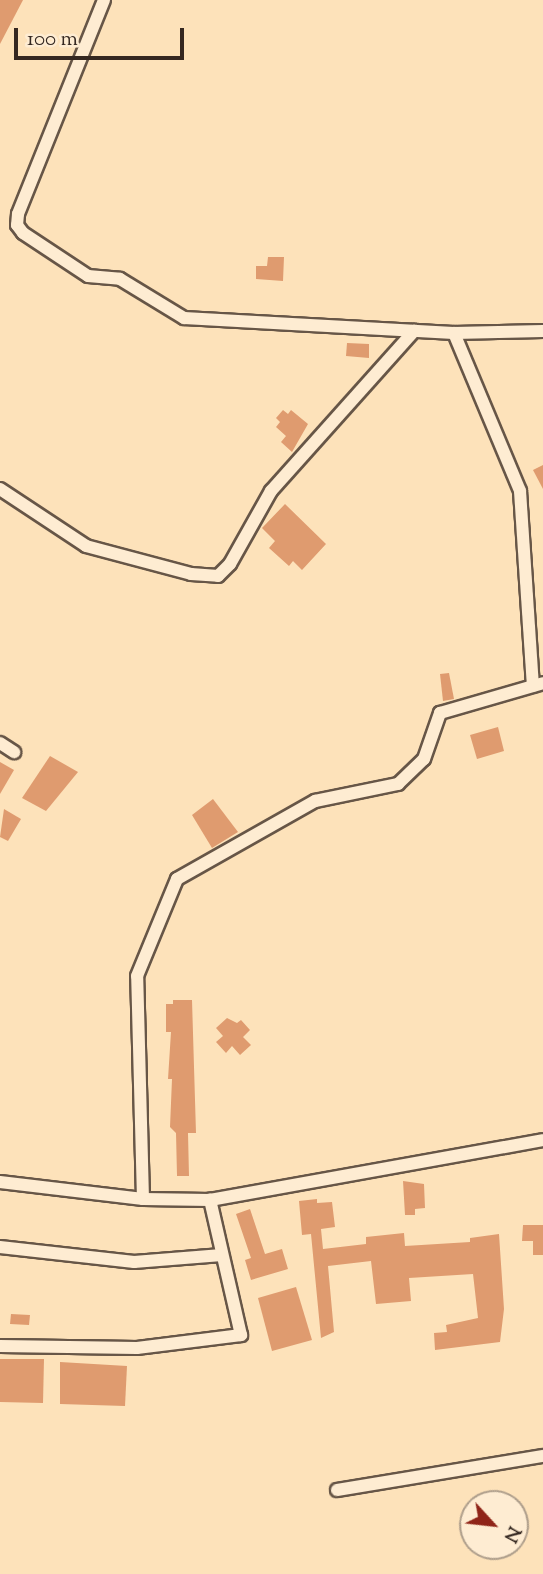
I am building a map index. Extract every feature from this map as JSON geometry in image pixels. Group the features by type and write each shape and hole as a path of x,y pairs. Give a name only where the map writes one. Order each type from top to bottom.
{"street":[{"path":"104,0 18,214 17,225 23,233 88,276 120,279 184,318 454,333 543,331"},
{"path":"0,489 86,546 191,574 218,576 230,564 271,491 414,331"},
{"path":"143,1199 137,975 177,879 315,801 398,784 424,759 440,713 538,685 520,491 454,333"},
{"path":"0,743 14,752"},
{"path":"0,1182 143,1199 210,1200 543,1140"},
{"path":"0,1346 137,1348 241,1335 210,1200"},
{"path":"0,1247 134,1262 222,1255"},
{"path":"337,1490 543,1456"}],"building":[{"path":"0,0 23,0 0,44"},
{"path":"268,257 284,257 283,281 256,279 256,266 267,266"},
{"path":"347,343 369,344 369,358 346,356"},
{"path":"283,410 288,414 291,410 308,424 292,452 281,442 286,436 276,427 280,422 276,418"},
{"path":"543,465 543,489 533,470"},
{"path":"285,504 326,544 302,570 293,561 289,566 269,548 275,541 262,528"},
{"path":"449,673 454,699 443,701 440,674"},
{"path":"498,727 504,751 477,759 470,735"},
{"path":"50,756 78,772 46,811 22,798"},
{"path":"0,762 14,770 0,794"},
{"path":"213,799 238,832 212,848 192,815"},
{"path":"4,809 21,819 8,841 0,837"},
{"path":"173,1000 192,1000 196,1133 188,1133 189,1176 177,1176 176,1133 170,1127 172,1079 168,1079 171,1032 166,1032 166,1004 173,1004"},
{"path":"227,1018 237,1023 241,1020 250,1030 243,1037 251,1045 240,1055 232,1046 226,1053 216,1042 223,1036 216,1028"},
{"path":"403,1181 424,1184 425,1208 415,1209 415,1215 405,1215"},
{"path":"317,1199 317,1203 332,1202 335,1227 321,1229 323,1249 366,1244 366,1237 404,1233 405,1246 470,1242 470,1238 499,1234 504,1309 500,1342 435,1350 434,1333 447,1332 446,1325 478,1318 473,1274 409,1278 411,1301 376,1304 371,1261 328,1266 334,1332 321,1338 311,1234 302,1235 299,1201"},
{"path":"250,1209 265,1254 282,1249 288,1269 251,1280 245,1260 251,1258 236,1214"},
{"path":"523,1225 543,1225 543,1255 533,1255 533,1241 522,1241"},
{"path":"296,1287 312,1340 272,1351 258,1298"},
{"path":"11,1314 30,1315 29,1325 10,1324"},
{"path":"0,1359 44,1359 43,1403 0,1402"},
{"path":"60,1362 127,1366 125,1406 60,1404"}]}
